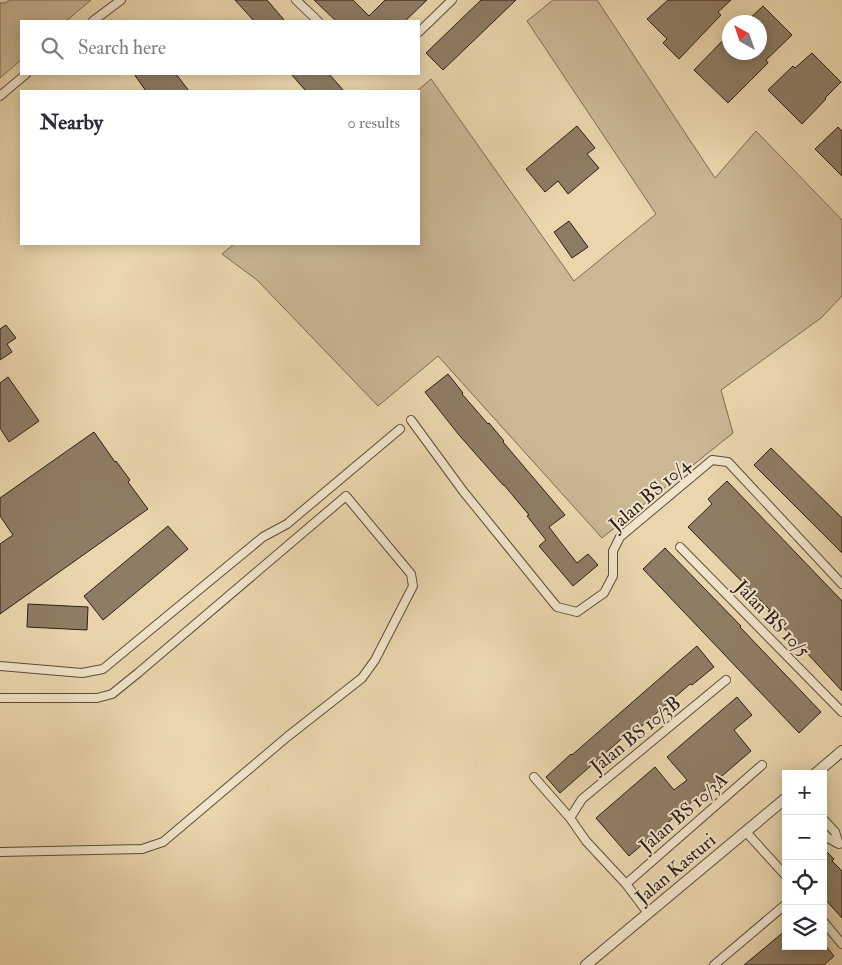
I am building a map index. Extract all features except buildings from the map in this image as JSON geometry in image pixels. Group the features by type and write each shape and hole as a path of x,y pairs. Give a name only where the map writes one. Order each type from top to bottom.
{"street":[{"path":"94,20 121,0"},
{"path":"296,0 317,20"},
{"path":"420,31 452,0"},
{"path":"0,96 25,75"},
{"name":"Jalan BS 10/4","path":"411,420 463,491 557,607 577,612 604,593 613,576 613,551 620,537 712,460 728,462 842,584"},
{"path":"0,666 82,673 103,668 263,537 287,524 400,429"},
{"path":"0,698 97,698 112,694 346,496 411,574 413,586 375,660 362,678 288,737 163,842 142,849 0,852"},
{"name":"Jalan BS 10/5","path":"680,547 842,712"},
{"name":"Jalan BS 10/3B","path":"570,818 582,799 726,680"},
{"path":"820,770 842,751"},
{"name":"Jalan BS 10/3A","path":"626,884 762,765"},
{"path":"534,777 570,818 586,841 626,884 648,913"},
{"name":"Jalan Kasturi","path":"586,965 782,801"},
{"path":"827,823 835,832 841,846"},
{"path":"746,832 782,872"},
{"path":"827,837 841,846"},
{"path":"714,965 785,905"},
{"path":"827,926 842,944"}],"shaded area":[{"path":"10,0 91,0 67,20 20,20 20,61 0,78 0,3"},
{"path":"553,0 597,0 715,178 756,131 842,220 842,296 821,318 721,390 733,433 602,538 438,356 378,406 257,280 222,254 233,245 420,245 420,90 418,90 431,79 574,281 656,214 527,21"}]}
